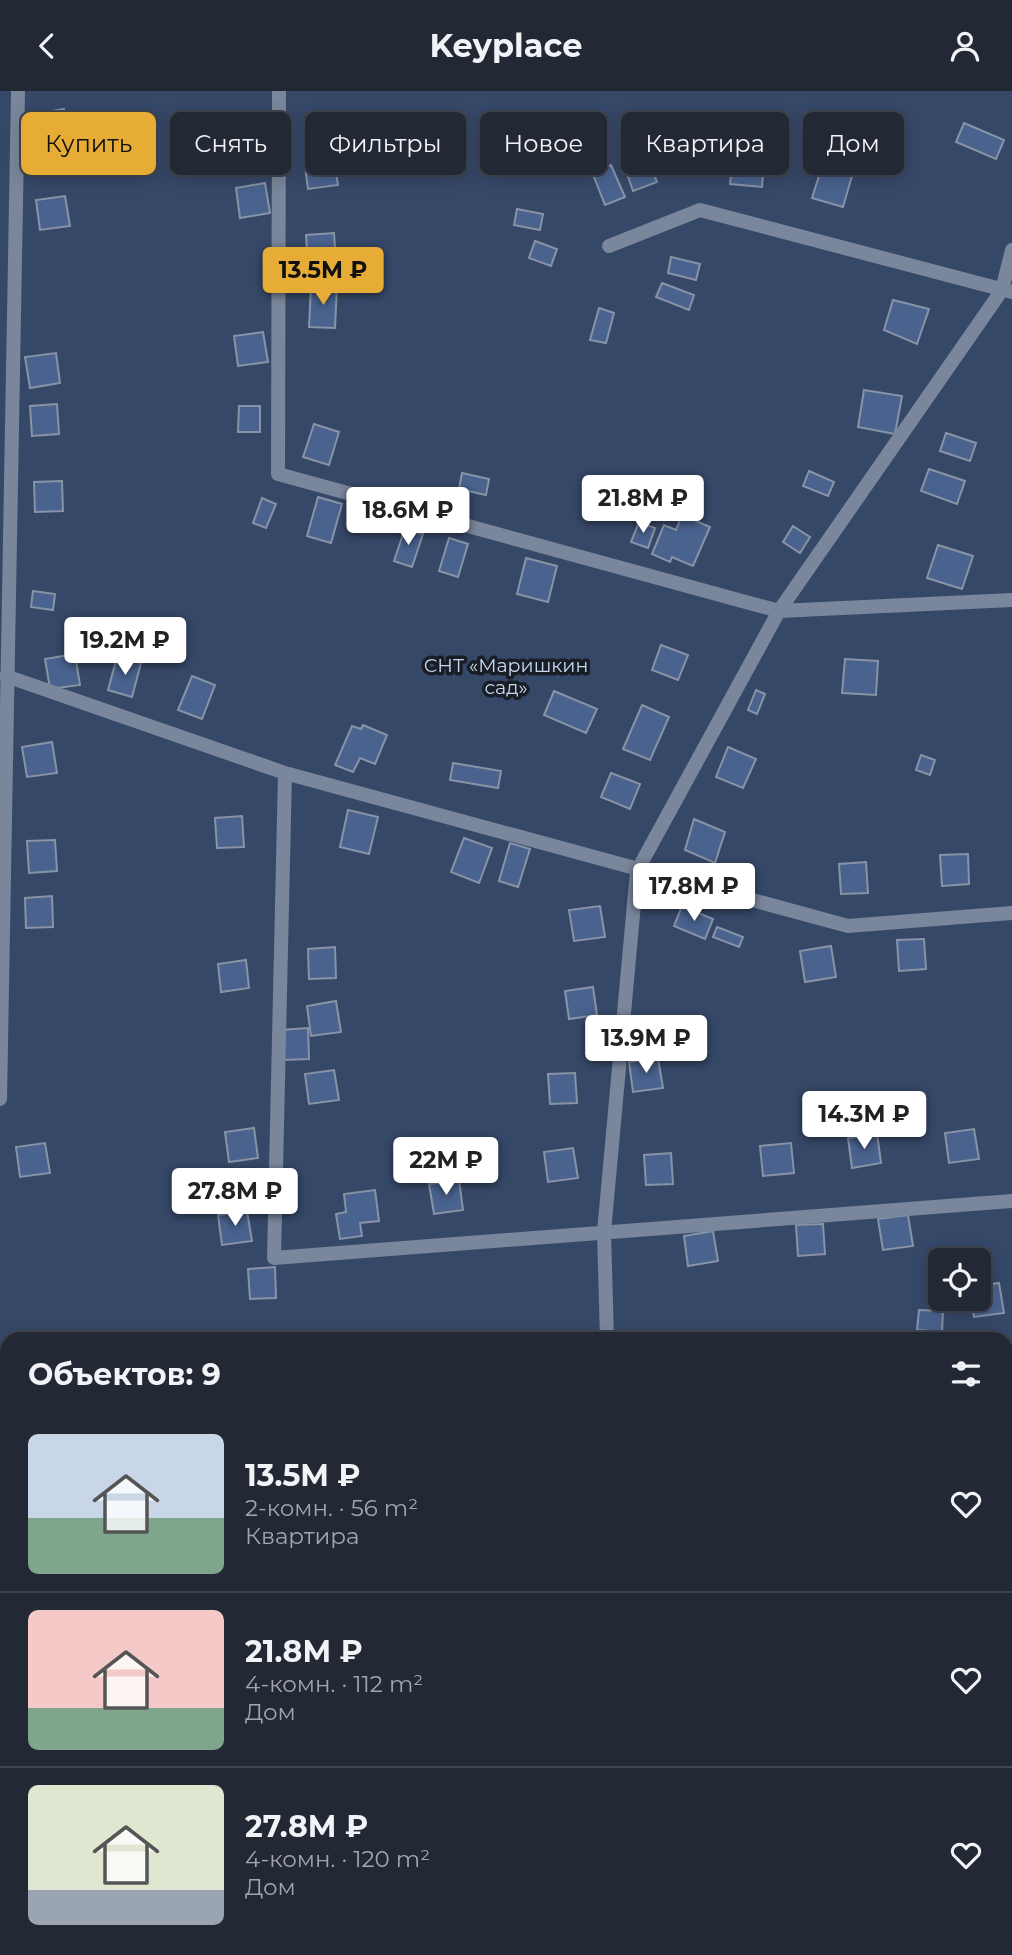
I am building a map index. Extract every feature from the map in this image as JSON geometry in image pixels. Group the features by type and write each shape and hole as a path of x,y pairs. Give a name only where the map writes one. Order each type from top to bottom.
{"lane":[{"path":"0,1099 18,91"},
{"path":"279,91 278,474 779,611 1012,600"},
{"path":"609,246 700,210 1007,291"},
{"path":"607,1332 604,1232 637,871 779,611 1007,291 1012,250"},
{"path":"6,676 285,773 637,871 848,926 1012,913"},
{"path":"285,773 274,1258 1012,1201"}],"green space":[{"name":"СНТ «Маришкин сад»","path":"0,91 1012,91 1012,1332 0,1332"}],"building":[{"path":"964,123 1004,140 996,159 956,142"},
{"path":"611,165 625,197 605,205 593,175 607,175 607,166"},
{"path":"306,175 336,175 338,185 308,189"},
{"path":"628,175 654,175 657,182 633,191"},
{"path":"731,175 763,175 762,187 730,184"},
{"path":"819,175 852,175 843,207 812,198"},
{"path":"265,183 270,213 240,218 236,188"},
{"path":"65,196 70,226 40,230 36,200"},
{"path":"517,209 543,214 540,230 514,225"},
{"path":"334,233 336,264 308,266 306,235"},
{"path":"535,241 557,249 551,266 529,258"},
{"path":"671,257 700,264 696,280 668,273"},
{"path":"662,283 694,295 689,310 656,297"},
{"path":"311,285 337,286 335,328 309,327"},
{"path":"893,300 929,309 917,344 884,330"},
{"path":"599,308 614,313 606,343 590,340"},
{"path":"263,332 268,362 238,366 234,336"},
{"path":"56,353 60,383 30,388 25,357"},
{"path":"864,390 902,396 895,434 858,427"},
{"path":"57,404 59,434 32,436 30,406"},
{"path":"239,406 260,406 260,432 238,432"},
{"path":"314,424 339,432 329,465 303,457"},
{"path":"946,433 976,443 970,461 940,451"},
{"path":"929,469 965,481 957,504 921,491"},
{"path":"809,471 834,482 828,496 803,486"},
{"path":"462,473 489,479 486,495 459,489"},
{"path":"62,481 63,511 35,512 34,482"},
{"path":"318,497 342,504 331,543 307,536"},
{"path":"262,498 276,504 266,528 253,523"},
{"path":"682,515 710,527 693,566 672,557 670,562 652,554 664,525 676,530"},
{"path":"639,522 655,528 648,548 631,542"},
{"path":"793,526 810,537 800,553 783,542"},
{"path":"405,528 423,534 412,567 394,561"},
{"path":"449,538 468,544 458,577 439,571"},
{"path":"938,545 973,556 962,589 927,578"},
{"path":"526,558 557,566 548,602 517,594"},
{"path":"33,591 55,594 53,610 31,607"},
{"path":"661,645 688,655 678,680 652,670"},
{"path":"75,654 80,685 50,689 45,659"},
{"path":"117,657 141,663 132,697 108,690"},
{"path":"845,659 878,661 876,695 842,693"},
{"path":"192,676 215,685 202,719 178,710"},
{"path":"756,690 765,694 757,714 748,710"},
{"path":"554,691 597,709 586,733 544,715"},
{"path":"642,705 669,717 650,760 623,749"},
{"path":"363,725 387,735 375,764 360,758 353,772 335,765 352,726 361,729"},
{"path":"52,742 57,773 27,777 22,747"},
{"path":"728,747 756,759 743,788 716,777"},
{"path":"921,755 935,760 930,775 916,770"},
{"path":"453,763 501,771 498,788 450,780"},
{"path":"611,773 640,784 630,809 601,797"},
{"path":"348,810 378,817 369,854 340,847"},
{"path":"242,816 244,847 217,848 215,818"},
{"path":"694,819 725,832 715,863 685,850"},
{"path":"464,838 492,848 479,883 451,872"},
{"path":"55,840 57,871 29,873 27,841"},
{"path":"510,843 530,849 518,887 499,881"},
{"path":"968,854 969,884 942,886 940,855"},
{"path":"866,862 868,893 841,894 839,864"},
{"path":"52,896 53,927 26,928 25,898"},
{"path":"600,906 605,937 574,941 569,910"},
{"path":"682,906 713,919 705,939 674,926"},
{"path":"717,927 743,937 739,947 713,937"},
{"path":"924,939 926,969 899,971 897,940"},
{"path":"831,946 836,977 805,982 800,951"},
{"path":"335,947 336,978 309,979 308,949"},
{"path":"246,960 249,988 221,992 218,964"},
{"path":"593,987 597,1015 569,1019 565,991"},
{"path":"336,1001 341,1032 311,1036 307,1006"},
{"path":"308,1028 309,1059 282,1060 281,1030"},
{"path":"658,1058 663,1088 633,1092 629,1062"},
{"path":"334,1070 339,1100 309,1104 305,1074"},
{"path":"575,1073 577,1103 550,1104 548,1074"},
{"path":"254,1128 258,1158 229,1162 225,1132"},
{"path":"974,1129 979,1159 949,1163 945,1133"},
{"path":"877,1133 881,1163 852,1168 848,1138"},
{"path":"45,1143 50,1173 20,1177 16,1147"},
{"path":"791,1143 794,1173 763,1176 760,1146"},
{"path":"573,1148 578,1178 548,1182 544,1152"},
{"path":"671,1153 673,1184 646,1185 644,1155"},
{"path":"459,1180 463,1210 434,1214 429,1184"},
{"path":"375,1190 379,1221 360,1223 362,1236 340,1239 336,1214 346,1212 344,1194"},
{"path":"247,1211 252,1241 222,1245 218,1215"},
{"path":"908,1215 913,1246 883,1250 878,1219"},
{"path":"823,1224 825,1254 798,1256 796,1225"},
{"path":"713,1231 718,1261 688,1266 684,1236"},
{"path":"275,1267 276,1298 250,1299 248,1269"},
{"path":"999,1283 1004,1313 974,1317 973,1311 991,1311 991,1284"},
{"path":"919,1310 943,1311 942,1332 917,1330"}]}
